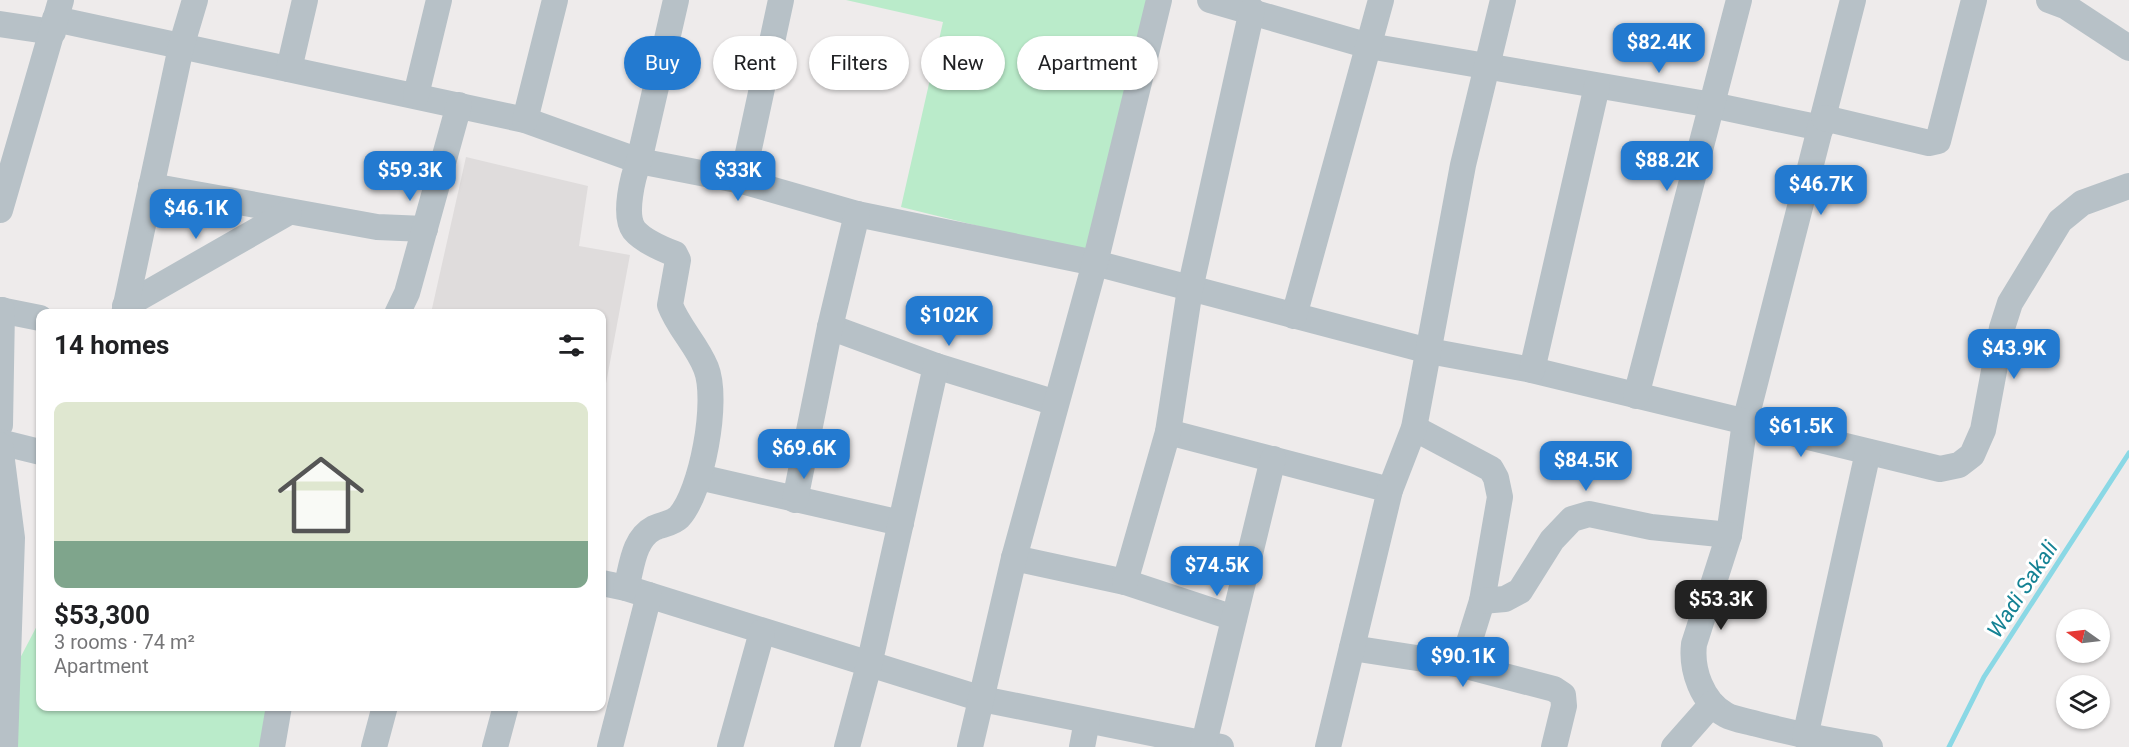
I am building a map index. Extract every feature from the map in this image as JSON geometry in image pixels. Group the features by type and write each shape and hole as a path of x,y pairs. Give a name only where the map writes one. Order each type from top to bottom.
{"street":[{"path":"124,309 181,47 195,0"},
{"path":"289,69 304,0"},
{"path":"416,95 439,0"},
{"path":"525,120 555,0"},
{"path":"610,747 638,592 638,543 645,533 678,518 699,477 711,400 711,385 701,356 670,305 678,260 675,254 634,230 630,220 631,181 639,161 676,0"},
{"path":"742,181 781,0"},
{"path":"970,747 1014,558 1095,263 1159,0"},
{"path":"1210,0 1252,10 1369,46 1929,143 1938,141 1974,0"},
{"path":"1294,316 1381,0"},
{"path":"1328,747 1390,490 1413,428 1463,165 1503,0"},
{"path":"1636,396 1739,0"},
{"path":"1853,0 1745,422 1729,535 1694,644 1695,668 1701,688 1712,704 1727,716 1805,737 1870,747"},
{"path":"2049,0 2065,6 2129,48"},
{"path":"1125,582 1168,432 1190,289 1252,10"},
{"path":"0,210 56,17"},
{"path":"0,24 56,17 181,47 416,95 525,120 639,161 742,181 857,214 1095,263 1429,351 1532,370 1940,469 1959,465 1972,455 1983,430 2002,328 2010,303 2060,221 2070,210 2082,203 2129,186"},
{"path":"1532,370 1597,86"},
{"path":"400,309 407,293 459,105"},
{"path":"152,186 376,227 425,229"},
{"path":"126,309 289,212"},
{"path":"795,500 830,327 857,214"},
{"path":"0,424 1,310 36,317"},
{"path":"830,327 936,366 1056,403"},
{"path":"847,747 869,665 936,366"},
{"path":"1413,428 1491,469 1496,478 1500,497 1482,601 1462,665"},
{"path":"1168,432 1390,490"},
{"path":"4,747 12,538 0,443 36,451"},
{"path":"1805,737 1868,452"},
{"path":"606,584 982,699 1209,746 1234,618 1274,459"},
{"path":"699,477 901,523"},
{"path":"1482,601 1504,599 1520,591 1552,540 1572,519 1589,514 1651,527 1729,535"},
{"path":"1014,558 1125,582 1234,618"},
{"path":"730,747 762,632"},
{"path":"1352,648 1462,665 1554,689 1563,695 1564,706 1554,747"},
{"path":"1674,747 1712,704"},
{"path":"272,747 278,711"},
{"path":"374,747 383,711"},
{"path":"495,747 505,711"},
{"path":"1082,747 1087,721"}],"shaded area":[{"path":"466,157 588,186 579,246 630,255 606,384 606,309 432,309"}],"green space":[{"path":"846,0 1150,0 1141,36 1017,36 1017,90 1128,90 1089,253 901,207 928,90 1005,90 1005,36 940,36 943,22"},
{"path":"36,628 36,711 266,711 261,747 11,747 17,664"}],"waterway":[{"name":"Wadi Sakali","path":"1949,747 1984,677 2129,453"}]}
